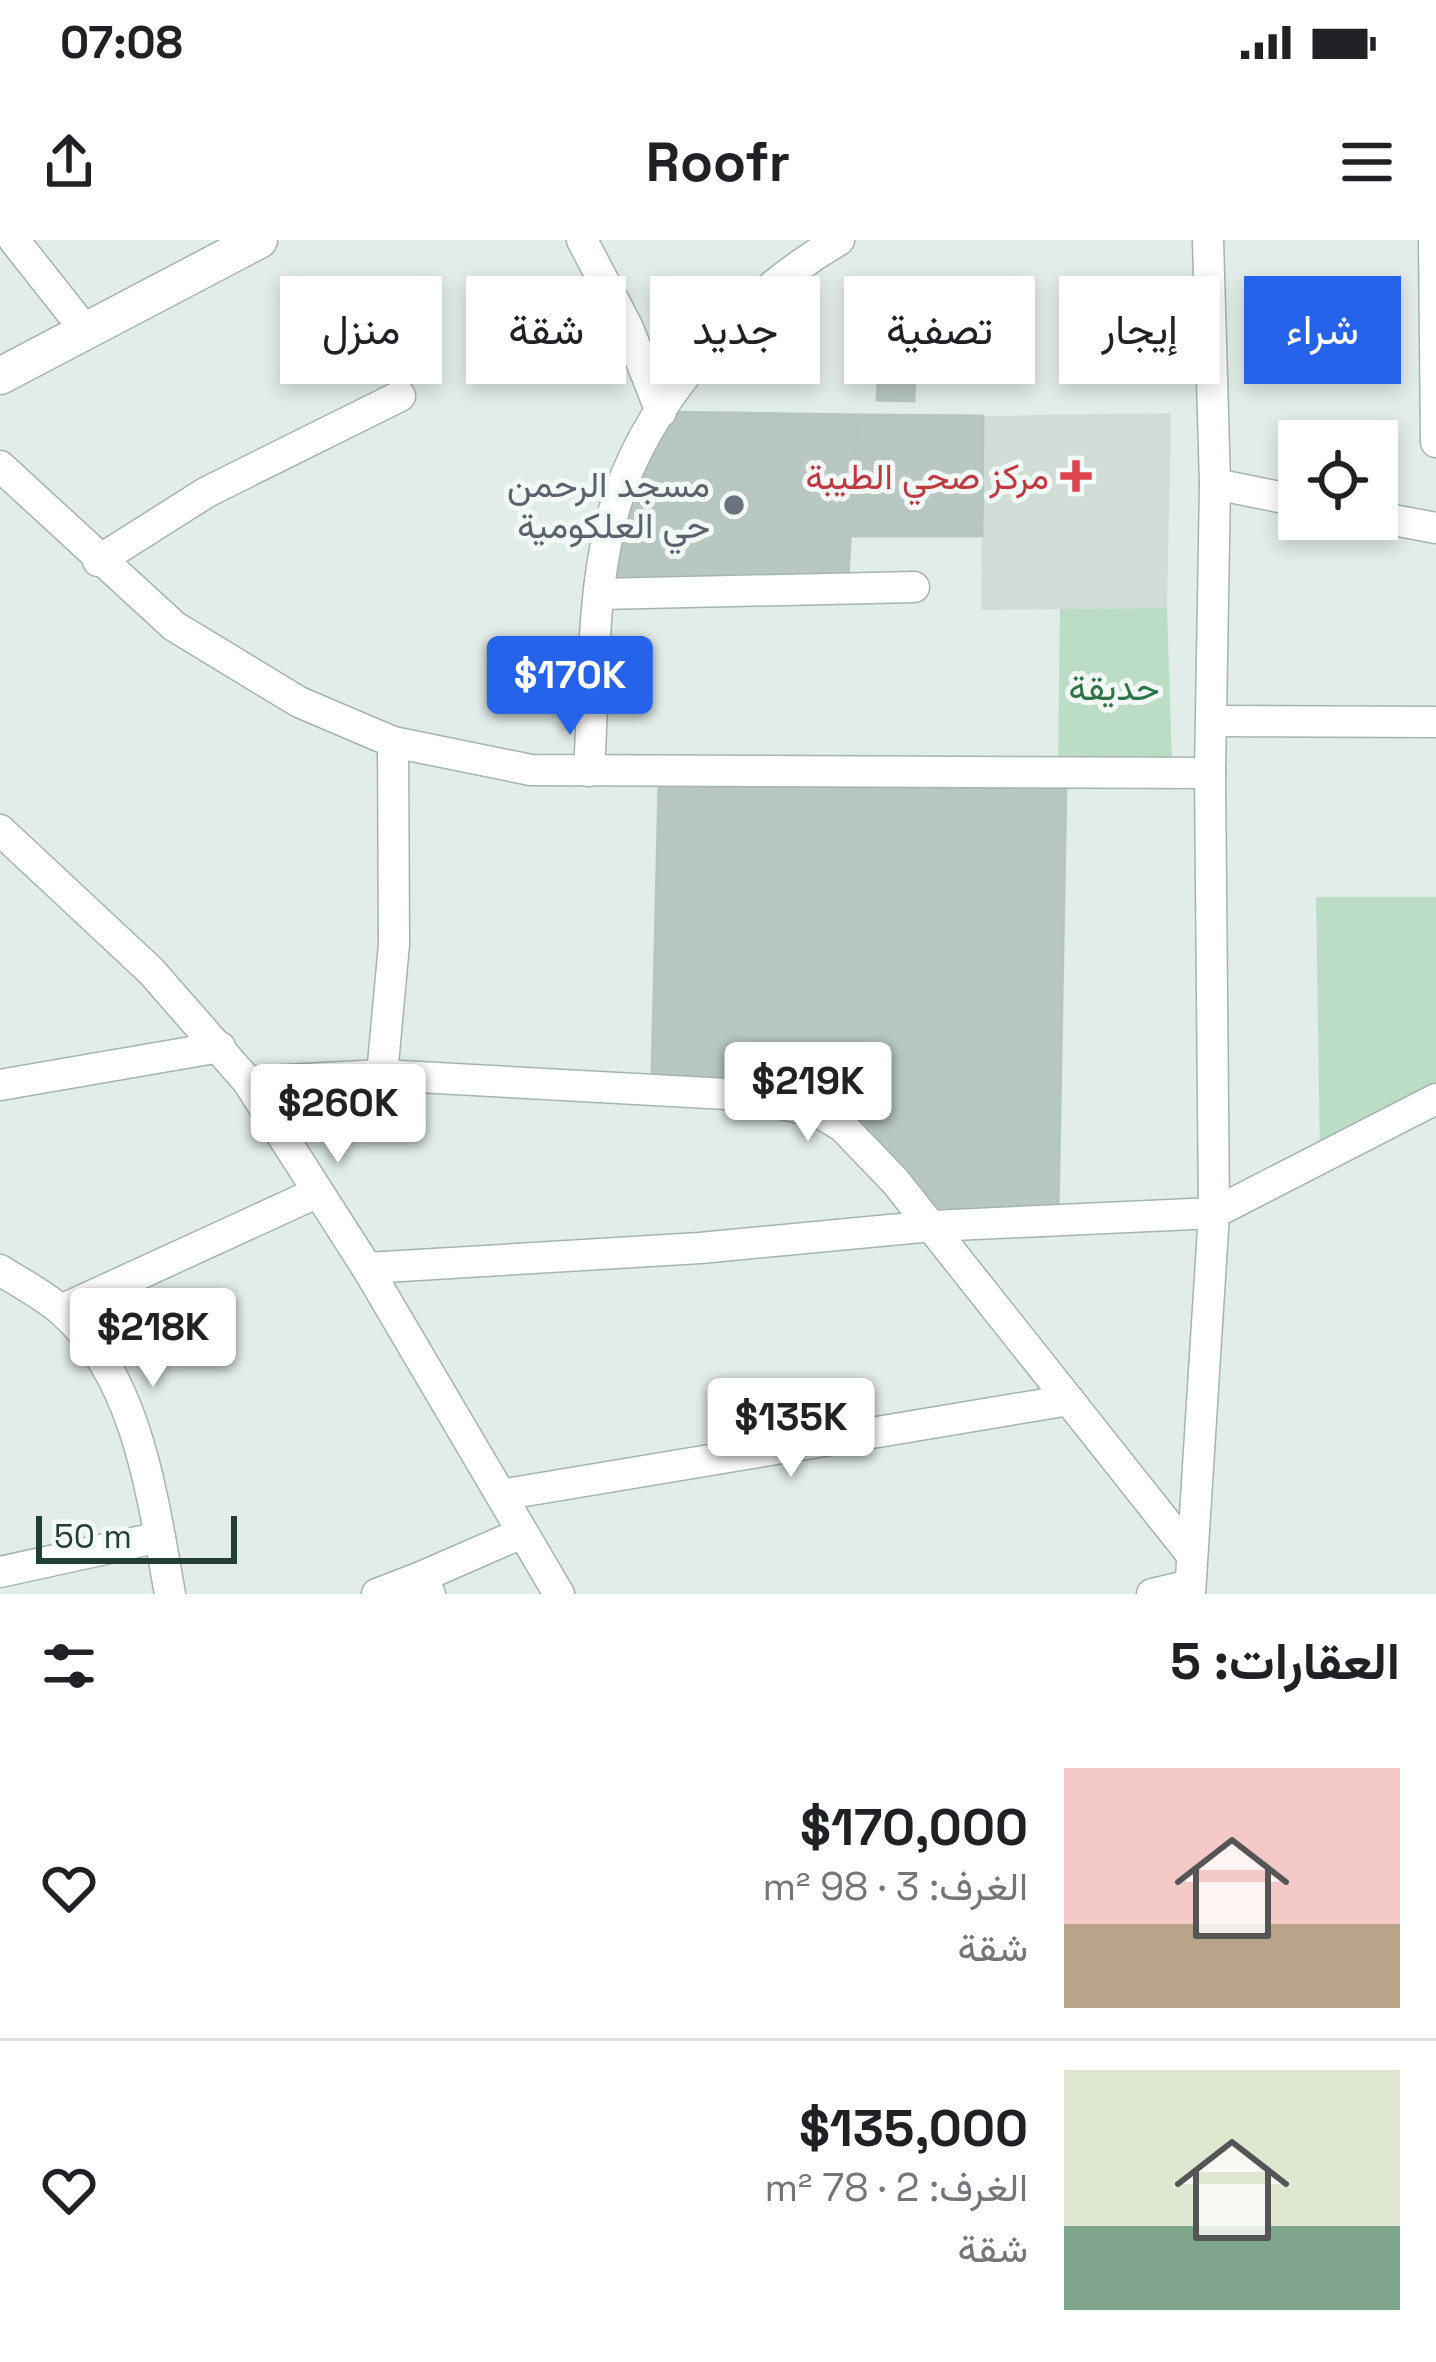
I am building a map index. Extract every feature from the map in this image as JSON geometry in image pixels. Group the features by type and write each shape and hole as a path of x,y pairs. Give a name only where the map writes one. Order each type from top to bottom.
{"street":[{"path":"14,240 86,330"},
{"path":"0,376 259,240"},
{"path":"582,240 628,328 662,412"},
{"path":"589,771 601,594 610,526 623,484 662,412 715,340 756,299 839,240"},
{"path":"1190,1578 1214,1213 1210,773 1215,484 1208,240"},
{"path":"1434,240 1436,442"},
{"path":"98,561 207,492 400,396"},
{"path":"0,466 98,561 231,665 298,702 393,742 500,766 589,771 1210,773"},
{"path":"1215,484 1278,497"},
{"path":"1398,521 1436,528"},
{"path":"601,594 914,587"},
{"path":"1211,721 1436,722"},
{"path":"382,1076 394,944 393,742"},
{"path":"0,830 152,971 248,1082 367,1268 560,1594"},
{"path":"0,1085 220,1047"},
{"path":"248,1082 382,1076 696,1089 787,1102 843,1127 932,1226 1069,1400 1190,1578"},
{"path":"367,1268 700,1248 932,1226 1214,1213 1436,1099"},
{"path":"61,1310 316,1193"},
{"path":"0,1270 61,1310 87,1337 120,1395 160,1538 170,1594"},
{"path":"501,1495 1069,1400"},
{"path":"376,1594 425,1585 522,1533"},
{"path":"0,1571 160,1538"},
{"path":"1152,1594 1190,1578"}],"shaded area":[{"name":"مركز صحي الطيبة","path":"1171,413 1167,608 981,610 983,416"}],"green space":[{"name":"حديقة","path":"1167,608 1172,764 1058,764 1060,609"},
{"path":"1316,897 1436,897 1436,1099 1320,1159"}],"building":[{"path":"878,384 914,384 914,401 877,400"},
{"name":"مسجد الرحمن حي العلكومية","path":"661,412 858,415 847,590 600,594"},
{"path":"858,415 983,416 982,536 850,536"},
{"path":"1066,782 1058,1214 933,1219 787,1091 652,1077 659,783"}],"place":[{"name":"مركز صحي الطيبة","path":"1076,476"},
{"name":"مسجد الرحمن حي العلكومية","path":"734,505"}]}
